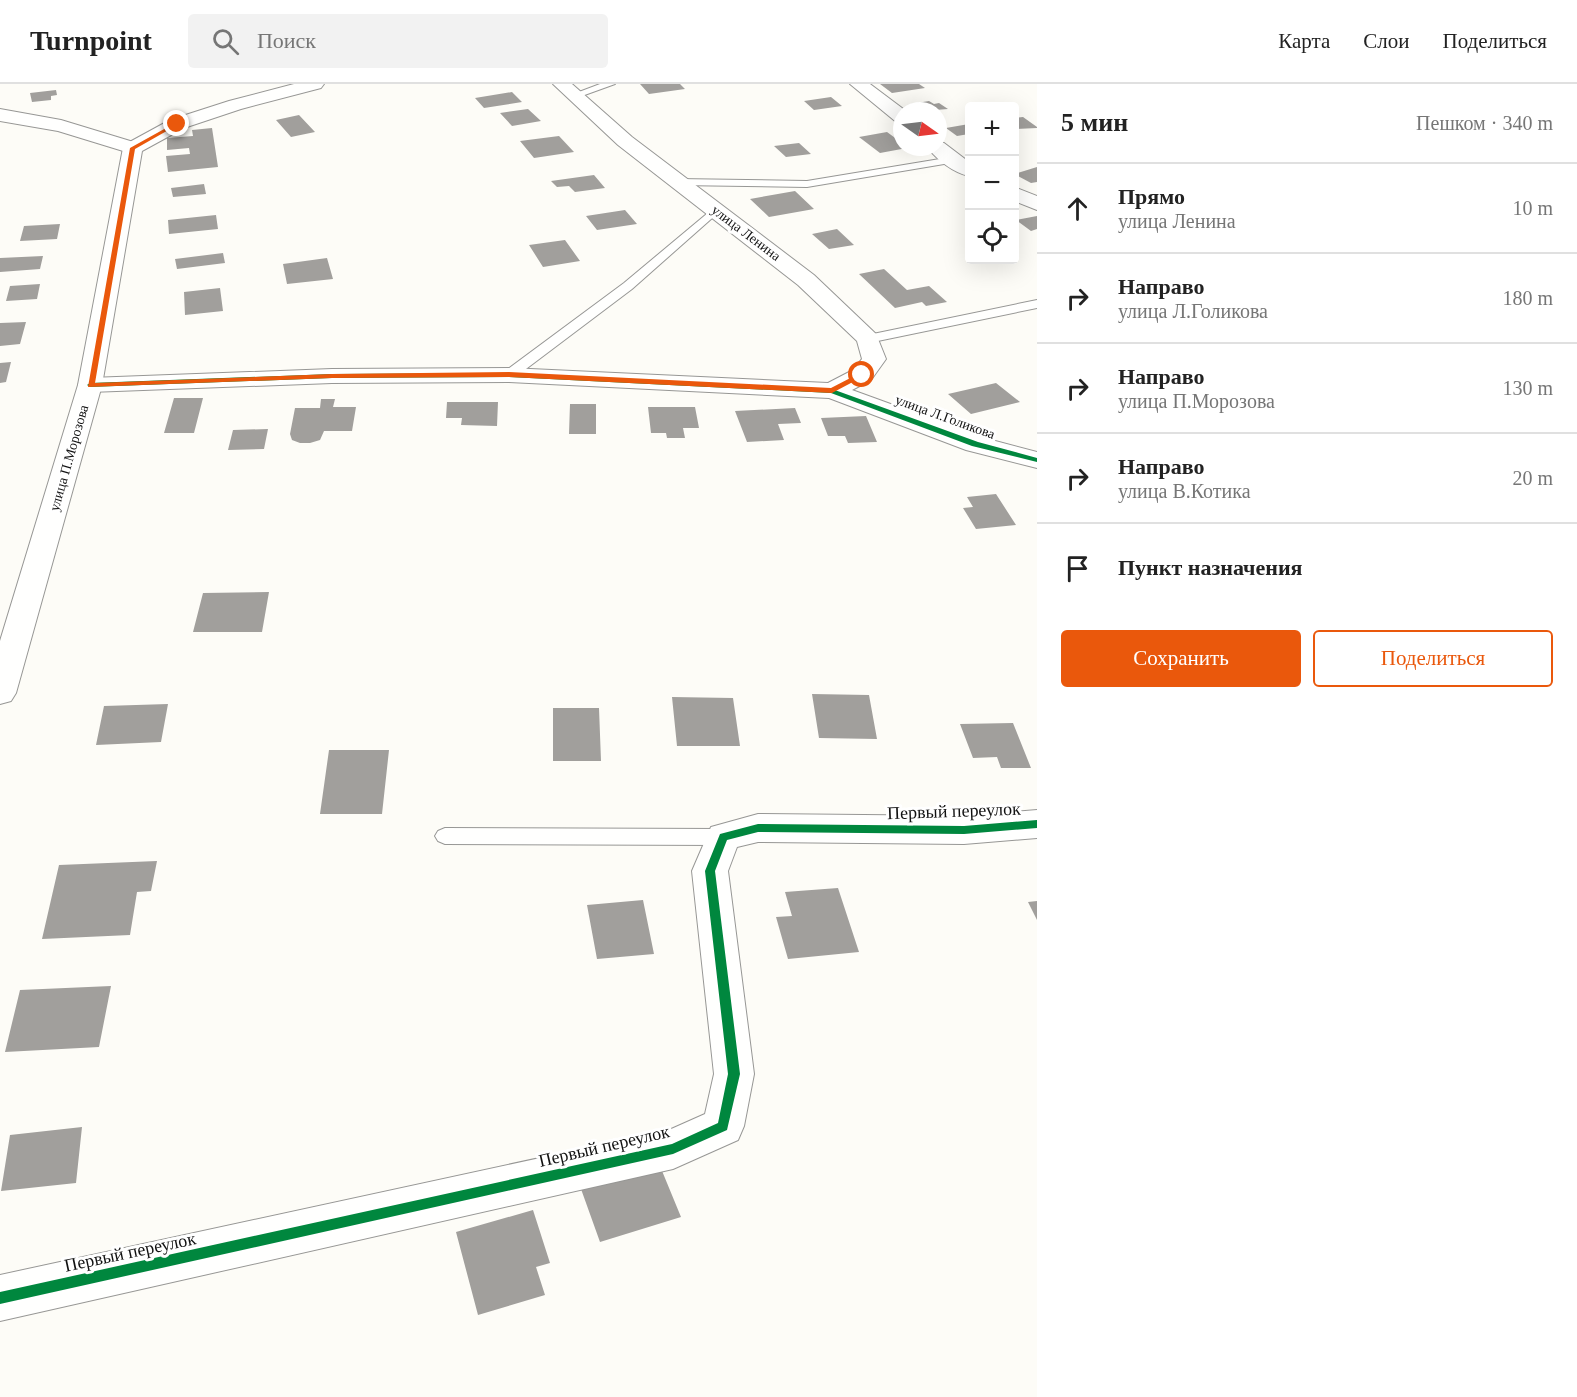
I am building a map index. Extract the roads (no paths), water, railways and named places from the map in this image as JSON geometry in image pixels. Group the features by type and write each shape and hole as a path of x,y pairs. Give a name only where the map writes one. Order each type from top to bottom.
{"street":[{"path":"0,115 61,126 133,148 177,124 235,105 315,84"},
{"path":"859,84 893,110"},
{"name":"улица Ленина","path":"569,90 625,141 806,280 868,339"},
{"name":"улица П.Морозова","path":"0,693 90,385 133,148"},
{"path":"947,156 965,168"},
{"path":"1019,195 1037,204"},
{"path":"832,391 862,375 874,359 868,339"},
{"name":"улица Л.Голикова","path":"90,385 332,376 509,375 832,391 975,444 1037,460"},
{"name":"Первый переулок","path":"0,1298 673,1149 723,1126 734,1074 710,871 723,837 758,828 964,830 1037,824"}],"lane":[{"path":"569,90 610,84"},
{"path":"677,182 807,184 952,160"},
{"path":"509,375 628,286 715,210"},
{"path":"868,339 1037,304"},
{"path":"445,836 723,837"}]}
